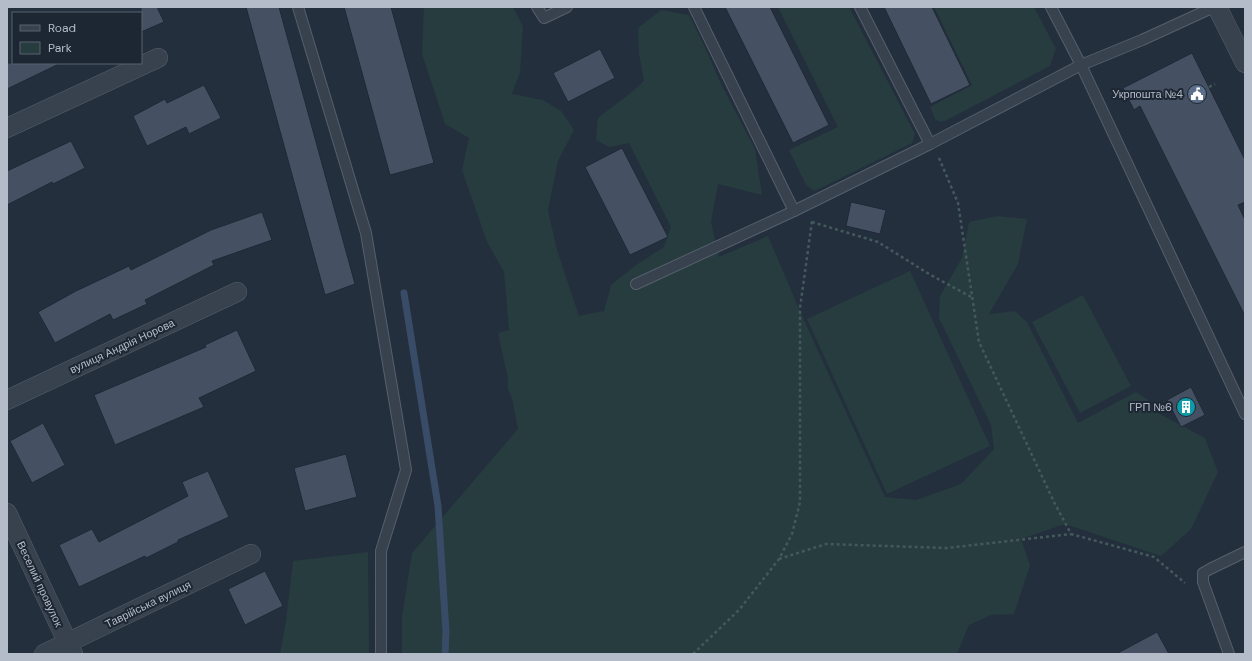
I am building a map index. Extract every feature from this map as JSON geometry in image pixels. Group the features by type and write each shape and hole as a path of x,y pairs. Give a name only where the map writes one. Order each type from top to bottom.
{"street":[{"path":"1215,7 1244,61"},
{"path":"7,128 158,58"},
{"name":"вулиця Андрія Норова","path":"7,400 237,292"},
{"name":"Веселий провулок","path":"7,513 70,649"},
{"name":"Таврійська вулиця","path":"44,654 70,649 251,554"}],"lane":[{"path":"298,7 366,233 406,470 381,551 381,654"},
{"path":"537,7 544,18 567,7"},
{"path":"694,7 794,211"},
{"path":"860,7 930,144"},
{"path":"1051,7 1081,65 1245,414"},
{"path":"636,284 794,211 930,144 1081,65 1142,40 1215,7"},
{"path":"1230,654 1203,582 1203,573 1245,552"}],"path":[{"path":"1209,87 1215,84"},
{"path":"930,144 941,160 958,203 979,342 1054,502 1071,534"},
{"path":"693,654 739,610 779,559 792,534 800,502 800,308 815,200"},
{"path":"812,222 878,242 929,274 973,298"},
{"path":"779,559 826,544 947,548 1071,534 1154,557 1189,586 1209,596"}],"green space":[{"path":"424,7 513,7 523,27 520,72 512,94 543,100 561,111 574,130 558,161 548,210 557,250 579,316 604,311 611,285 636,265 664,247 671,227 629,143 609,147 596,140 598,118 644,81 639,54 638,28 661,10 689,15 721,84 755,149 762,195 718,184 711,222 719,257 768,236 803,318 885,497 916,500 961,484 994,449 991,425 939,318 940,296 962,258 969,222 997,216 1027,219 1018,264 989,314 1015,311 1027,322 1078,423 1136,392 1148,400 1156,412 1205,438 1218,472 1191,529 1161,556 1065,524 1021,539 1030,565 1014,614 991,615 969,625 956,654 402,654 402,617 412,553 518,429 512,398 508,389 508,379 498,333 509,330 504,272 487,242 462,170 469,138 445,124 422,54"},
{"path":"778,7 849,7 915,134 912,143 814,191 806,185 789,150 838,127"},
{"path":"934,7 1034,7 1056,49 1050,66 945,121 940,122 935,119 930,107 972,85"},
{"path":"910,271 990,446 887,494 807,319"},
{"path":"1083,295 1131,386 1080,413 1032,322"},
{"path":"368,552 369,654 280,654 286,621 293,561"}],"building":[{"path":"141,7 157,7 164,22 142,32"},
{"path":"246,7 279,7 355,284 325,295"},
{"path":"344,7 391,7 434,163 390,175"},
{"path":"725,7 770,7 829,125 793,143"},
{"path":"884,7 932,7 970,85 931,104"},
{"path":"600,49 615,78 568,102 553,73"},
{"path":"1192,53 1245,160 1245,202 1238,205 1245,220 1245,316 1140,106 1134,110 1123,88"},
{"path":"7,63 59,64 7,89"},
{"path":"204,85 221,118 189,134 186,127 147,146 133,116 165,99 167,103"},
{"path":"71,141 85,168 53,184 52,182 7,205 7,171"},
{"path":"622,148 668,237 630,255 585,167"},
{"path":"851,202 886,210 880,234 846,226"},
{"path":"262,212 272,240 212,261 214,265 145,300 147,304 113,320 110,314 55,343 38,312 76,291 129,266 131,270 211,230"},
{"path":"237,330 256,371 199,398 204,407 115,445 94,395 206,347 205,345"},
{"name":"ГРП №6","path":"1191,387 1205,415 1181,427 1167,400"},
{"path":"43,423 65,465 32,483 10,441"},
{"path":"346,454 357,497 305,511 294,468"},
{"path":"208,471 229,517 178,540 178,542 146,558 145,556 79,587 59,545 92,529 99,542 188,496 182,482"},
{"path":"265,571 283,606 245,625 228,589"},
{"path":"1157,632 1169,654 1116,654"}],"waterway":[{"path":"404,293 438,506 446,632 445,654"}],"place":[{"name":"Укрпошта №4","path":"1197,94"},
{"name":"ГРП №6","path":"1186,407"}]}
